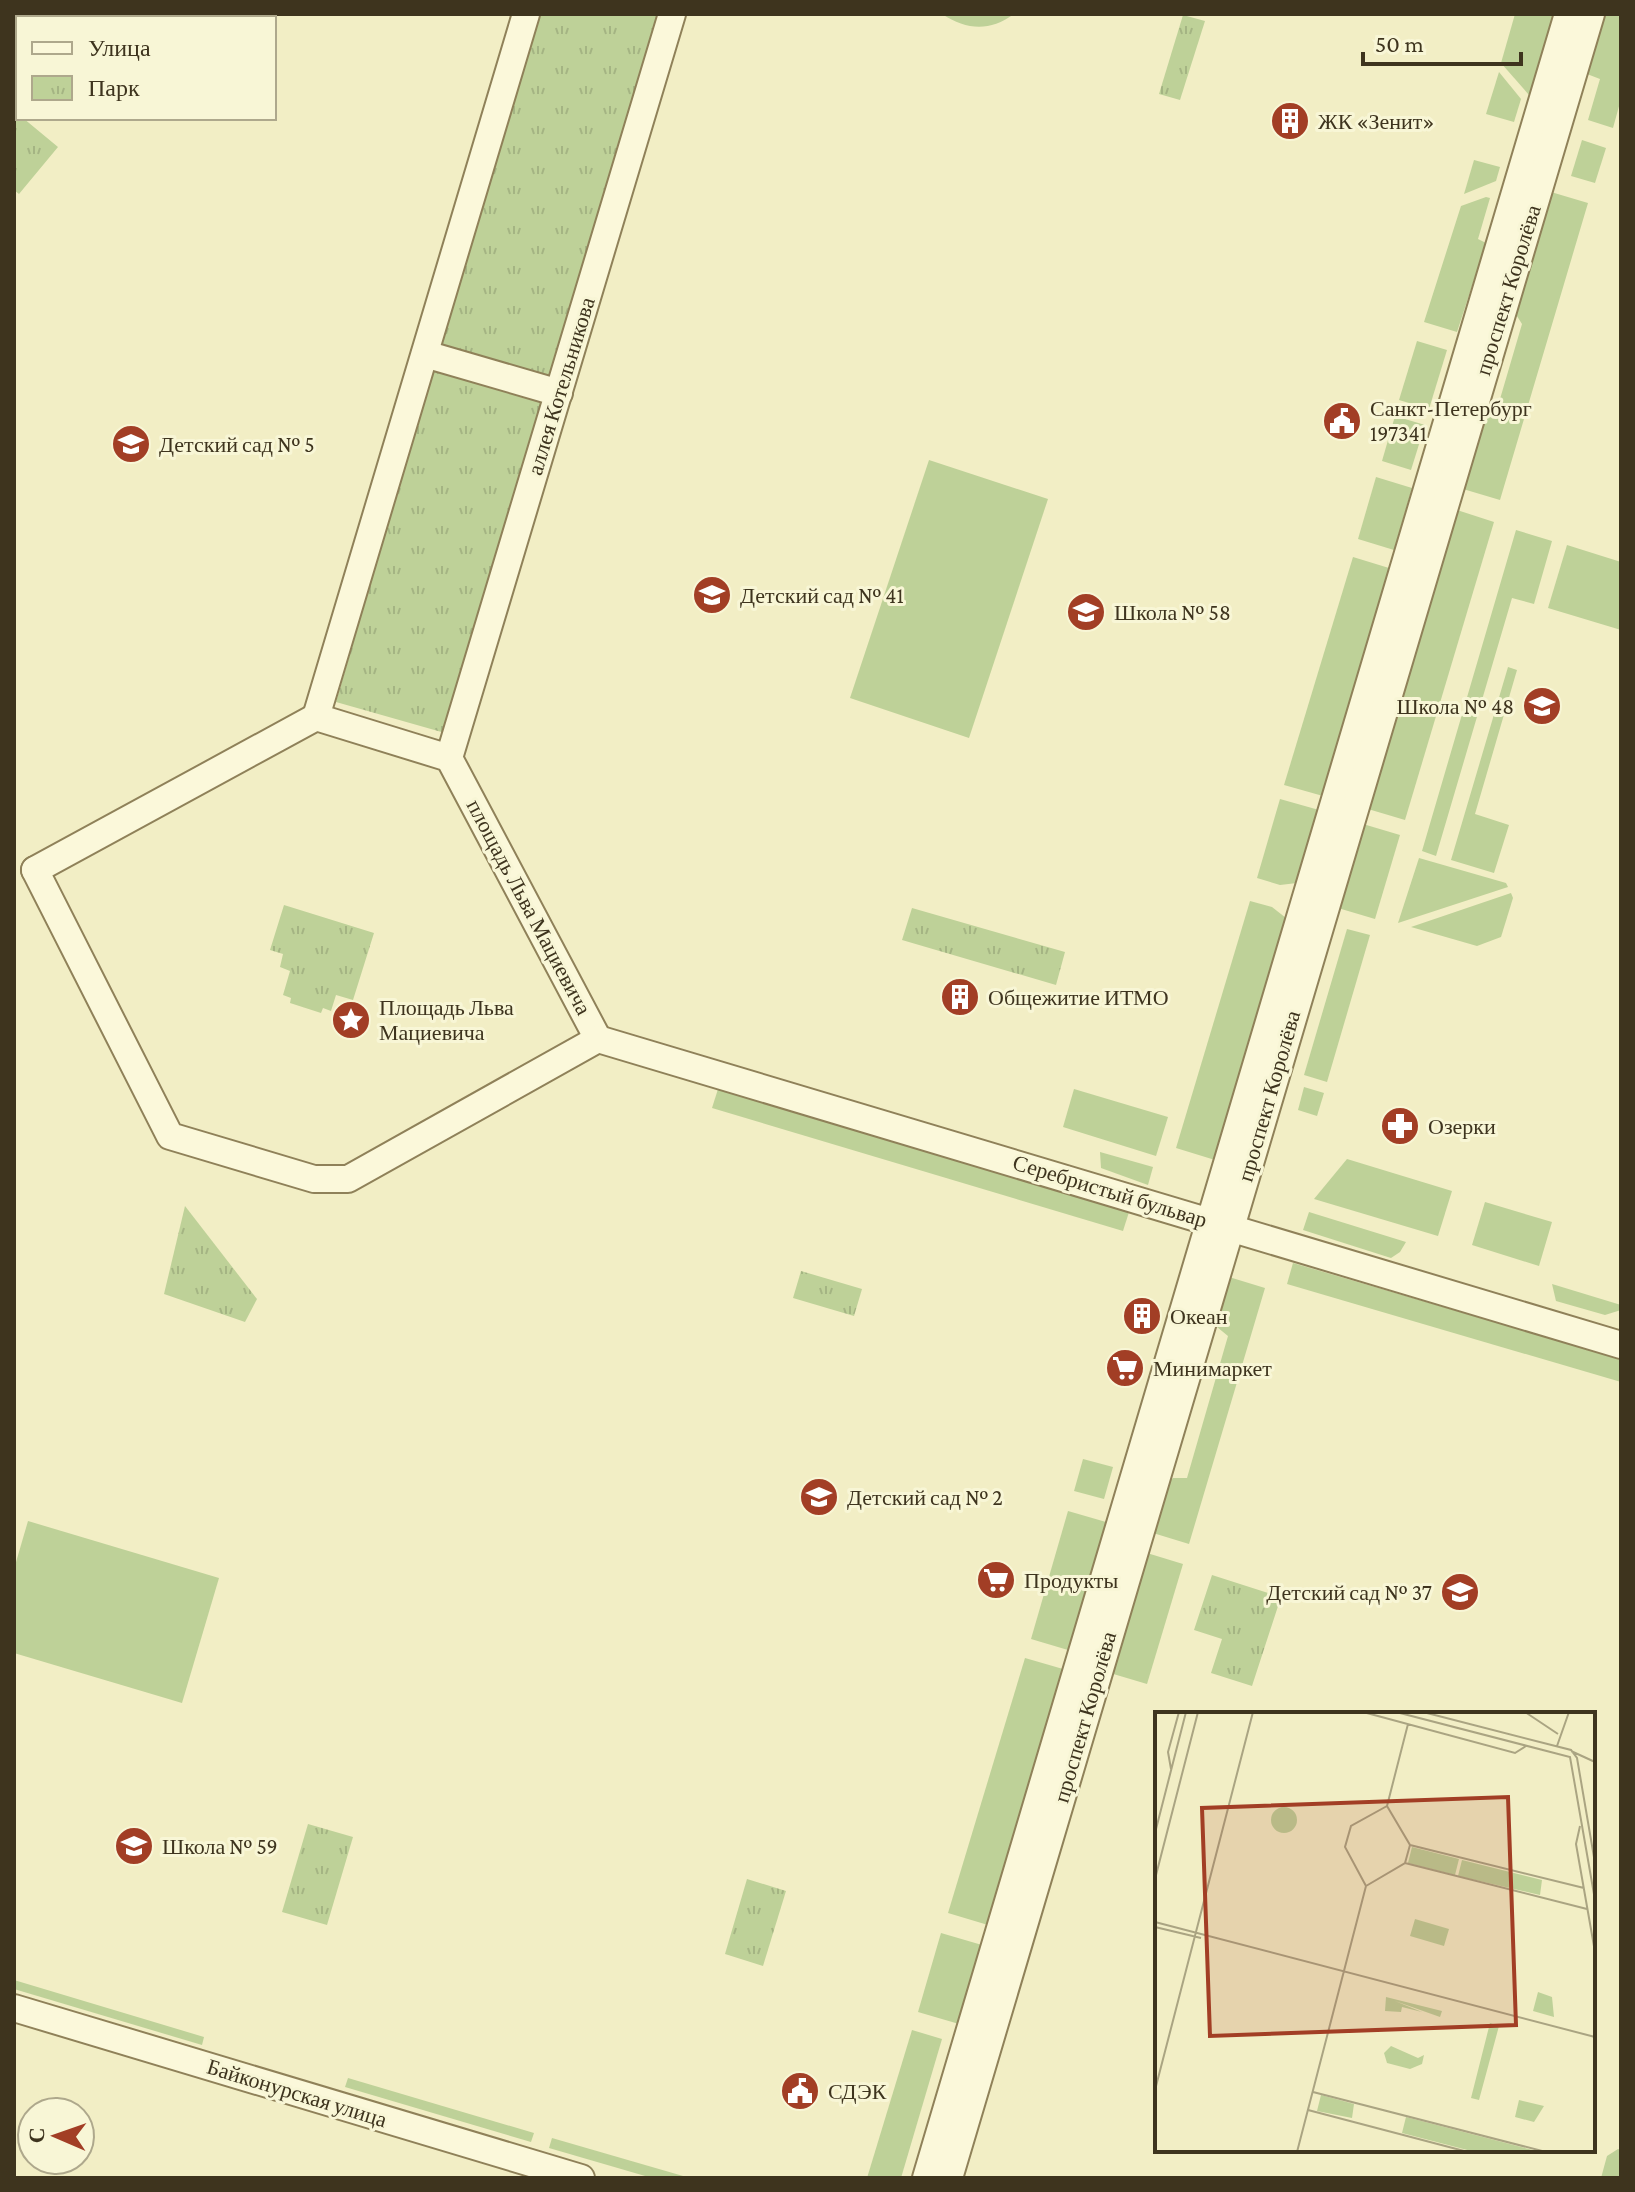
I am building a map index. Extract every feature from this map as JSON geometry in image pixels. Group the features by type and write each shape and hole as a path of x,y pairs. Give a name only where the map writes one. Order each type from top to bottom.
{"street":[{"path":"449,758 316,717 526,14"},
{"name":"аллея Котельникова","path":"449,758 672,14"},
{"name":"проспект Королёва","path":"949,2178 1568,14"},
{"name":"проспект Королёва","path":"926,2178 1591,14"},
{"path":"425,354 559,393"},
{"name":"площадь Льва Мациевича","path":"316,717 24,867 170,1136 314,1179 348,1179 598,1039 449,758"},
{"name":"Серебристый бульвар","path":"598,1039 1621,1345"},
{"name":"Байконурская улица","path":"14,2008 581,2178"}],"green space":[{"path":"535,14 661,14 551,381 438,349"},
{"path":"942,14 1014,14 996,24 978,27"},
{"path":"1515,14 1554,14 1529,95 1501,63"},
{"path":"1605,14 1621,14 1621,99 1613,128 1588,120 1600,79 1587,74"},
{"path":"1183,15 1205,21 1180,100 1159,94"},
{"path":"1499,72 1521,99 1514,122 1486,114"},
{"path":"14,111 16,120 25,120 58,147 19,194 14,190"},
{"path":"1582,140 1606,148 1595,183 1571,176"},
{"path":"1474,160 1500,167 1496,181 1464,194"},
{"path":"1551,192 1588,203 1500,500 1463,489 1487,407 1500,399 1522,324 1515,313"},
{"path":"1490,198 1478,239 1486,243 1457,332 1424,322 1461,206"},
{"path":"1417,341 1447,350 1429,409 1399,400"},
{"path":"433,368 545,401 445,733 336,702"},
{"path":"1395,416 1425,425 1411,470 1382,461"},
{"path":"929,460 1048,499 969,738 850,698"},
{"path":"1376,477 1412,488 1394,550 1358,539"},
{"path":"1457,510 1494,522 1405,820 1368,809"},
{"path":"1516,530 1552,541 1534,604 1512,598 1436,856 1422,851"},
{"path":"1567,545 1621,562 1621,630 1548,608"},
{"path":"1353,557 1389,568 1323,796 1284,785"},
{"path":"1508,667 1517,670 1475,814 1509,825 1494,873 1451,860"},
{"path":"1280,799 1319,810 1297,883 1280,885 1257,878"},
{"path":"1363,824 1400,835 1375,919 1338,908"},
{"path":"1419,858 1506,883 1508,887 1398,923"},
{"path":"1511,893 1513,898 1501,937 1477,946 1411,927"},
{"path":"1250,901 1272,907 1286,918 1215,1160 1176,1148"},
{"path":"284,905 374,933 353,1000 336,995 331,1011 323,1008 321,1013 290,1003 291,998 283,995 290,971 280,967 283,954 270,950"},
{"path":"912,908 1065,952 1056,985 902,940"},
{"path":"1347,929 1370,935 1327,1082 1304,1075"},
{"path":"1304,1087 1324,1093 1317,1116 1298,1110"},
{"path":"718,1089 1129,1212 1123,1231 712,1108"},
{"path":"1074,1089 1168,1117 1156,1156 1063,1127"},
{"path":"1100,1152 1153,1167 1148,1185 1101,1168"},
{"path":"1347,1159 1452,1191 1438,1236 1314,1199"},
{"path":"1485,1202 1552,1222 1539,1266 1472,1245"},
{"path":"185,1206 257,1299 245,1322 164,1294"},
{"path":"1309,1212 1406,1242 1400,1252 1391,1258 1303,1230"},
{"path":"1293,1263 1621,1359 1621,1382 1287,1284"},
{"path":"801,1271 862,1289 854,1316 793,1298"},
{"path":"1229,1277 1265,1288 1189,1544 1153,1533 1168,1483 1173,1478 1187,1478 1228,1336 1217,1327"},
{"path":"1552,1284 1621,1305 1621,1310 1605,1315 1556,1301"},
{"path":"1083,1459 1113,1467 1104,1499 1074,1491"},
{"path":"1068,1511 1106,1522 1068,1650 1031,1639"},
{"path":"28,1521 219,1578 182,1703 14,1653 14,1569"},
{"path":"1147,1553 1183,1564 1147,1684 1110,1673"},
{"path":"1212,1575 1281,1597 1252,1686 1211,1673 1222,1639 1194,1630"},
{"path":"1025,1658 1063,1669 988,1925 948,1913"},
{"path":"308,1824 353,1837 327,1925 282,1912"},
{"path":"747,1879 786,1891 763,1966 725,1954"},
{"path":"941,1933 982,1945 959,2024 918,2012"},
{"path":"14,1980 204,2037 202,2045 14,1989"},
{"path":"912,2030 942,2039 901,2178 867,2178"},
{"path":"348,2078 534,2133 531,2142 345,2087"},
{"path":"552,2138 690,2178 652,2178 549,2148"},
{"path":"1621,2150 1621,2178 1601,2178 1607,2156"}],"place":[{"name":"ЖК «Зенит»","path":"1290,121"},
{"name":"Санкт-Петербург 197341","path":"1342,421"},
{"name":"Детский сад № 5","path":"131,444"},
{"name":"Детский сад № 41","path":"712,595"},
{"name":"Школа № 58","path":"1086,612"},
{"name":"Школа № 48","path":"1542,706"},
{"name":"Общежитие ИТМО","path":"960,997"},
{"name":"Площадь Льва Мациевича","path":"351,1020"},
{"name":"Озерки","path":"1400,1126"},
{"name":"Океан","path":"1142,1316"},
{"name":"Минимаркет","path":"1125,1368"},
{"name":"Детский сад № 2","path":"819,1497"},
{"name":"Продукты","path":"996,1580"},
{"name":"Детский сад № 37","path":"1460,1592"},
{"name":"Школа № 59","path":"134,1846"},
{"name":"СДЭК","path":"800,2091"}]}
